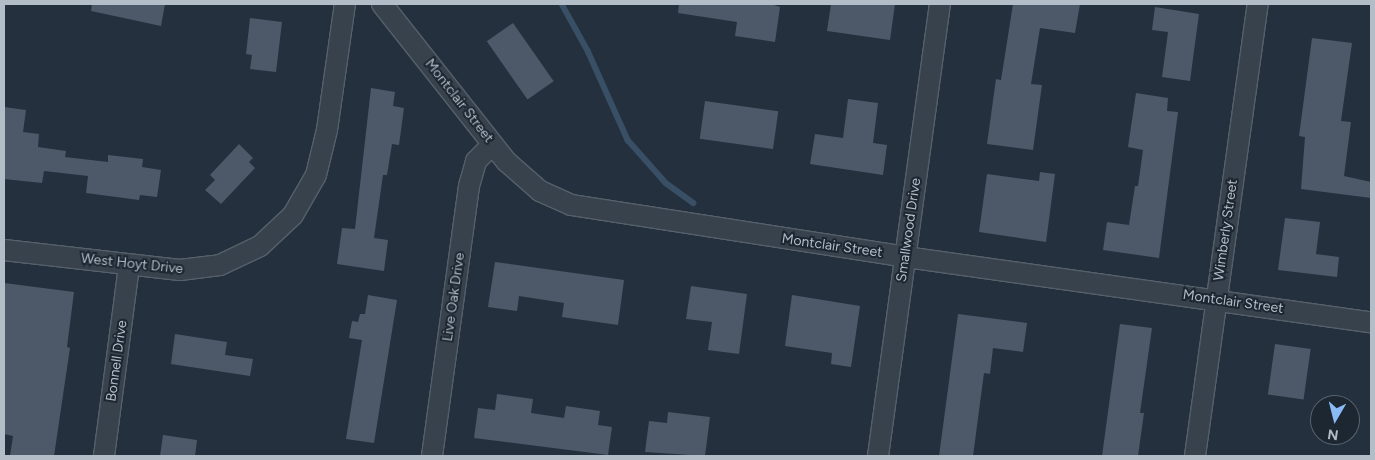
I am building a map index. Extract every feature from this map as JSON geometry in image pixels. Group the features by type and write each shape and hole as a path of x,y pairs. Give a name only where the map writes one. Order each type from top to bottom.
{"street":[{"name":"West Hoyt Drive","path":"4,250 180,270 220,265 260,246 293,215 310,187 322,153 345,4"},
{"name":"Montclair Street","path":"382,4 492,144 531,184 549,197 571,205 906,257 1371,322"},
{"name":"Smallwood Drive","path":"878,456 940,4"},
{"name":"Wimberly Street","path":"1195,456 1258,4"},
{"name":"Live Oak Drive","path":"432,456 469,186 476,160 492,144"},
{"name":"Bonnell Drive","path":"104,456 130,265"}],"building":[{"path":"92,4 165,4 161,26 91,11"},
{"path":"679,4 771,4 780,7 775,42 735,36 737,22 678,13"},
{"path":"831,4 895,4 890,40 827,31"},
{"path":"1013,4 1080,4 1075,33 1040,28 1031,84 1042,85 1033,150 987,144 996,79 1001,80"},
{"path":"1155,7 1199,14 1190,81 1162,77 1168,32 1152,30"},
{"path":"250,18 282,22 276,72 250,69 252,55 246,54"},
{"path":"513,23 554,81 528,100 487,41"},
{"path":"1312,38 1352,43 1341,121 1351,122 1344,176 1371,182 1371,198 1301,189 1305,137 1299,136"},
{"path":"371,88 395,92 393,106 404,108 399,145 392,144 387,175 383,175 374,238 388,240 384,271 337,264 342,228 355,229"},
{"path":"1136,93 1168,98 1167,111 1178,112 1159,258 1103,250 1107,222 1129,225 1135,186 1138,186 1143,150 1128,147"},
{"path":"848,99 878,103 873,143 887,145 883,175 810,164 815,134 843,138"},
{"path":"705,101 778,111 773,149 700,139"},
{"path":"4,107 26,110 23,132 39,134 38,147 66,151 65,157 108,162 108,155 143,159 142,167 161,170 157,197 140,195 139,200 86,193 88,176 44,171 42,183 4,179"},
{"path":"239,144 253,158 249,162 255,168 221,204 205,190 215,180 210,175"},
{"path":"1040,172 1055,174 1046,242 979,232 987,174 1039,181"},
{"path":"1285,218 1320,222 1316,254 1339,257 1337,277 1278,270"},
{"path":"495,262 624,280 618,325 562,317 564,303 519,296 517,311 488,307"},
{"path":"4,283 74,292 67,347 70,348 54,456 10,456 13,436 4,434"},
{"path":"691,286 747,294 739,354 708,350 712,322 686,319"},
{"path":"368,295 397,300 374,443 346,439 362,340 349,338 352,321 358,322 360,314 365,314"},
{"path":"792,295 860,306 851,367 831,364 832,353 785,346"},
{"path":"958,314 1027,323 1023,352 993,348 990,374 984,373 973,456 939,456"},
{"path":"1120,324 1152,328 1140,413 1144,413 1138,456 1102,456"},
{"path":"175,334 227,342 225,355 253,359 250,376 171,364"},
{"path":"1275,344 1311,349 1304,400 1268,395"},
{"path":"497,394 533,399 531,413 564,418 566,406 600,411 598,425 612,427 608,455 474,438 478,408 495,410"},
{"path":"668,412 710,417 705,456 645,452 649,421 667,423"},
{"path":"163,435 197,440 195,456 160,456"}],"waterway":[{"path":"562,4 588,51 628,140 666,183 694,203"}]}
